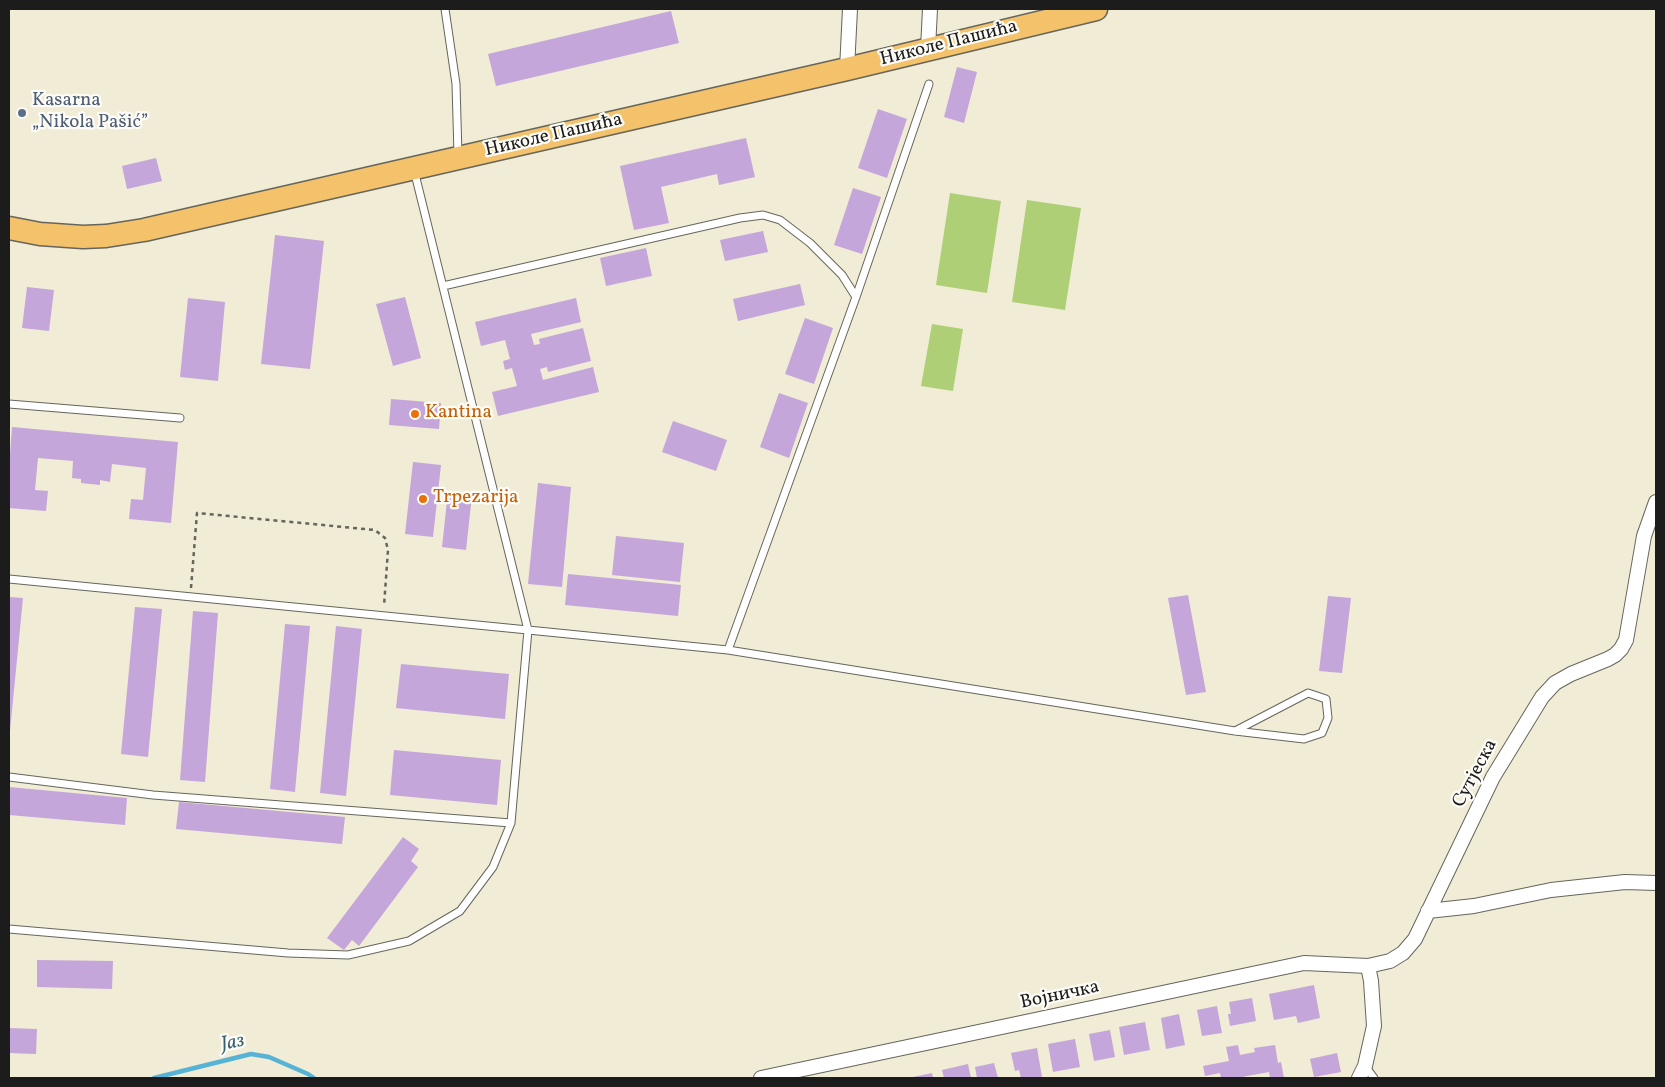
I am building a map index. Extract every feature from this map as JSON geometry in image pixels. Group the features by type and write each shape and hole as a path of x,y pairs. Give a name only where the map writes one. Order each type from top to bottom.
{"main road":[{"name":"Николе Пашића","path":"9,228 83,237 113,235 161,226 847,69 1096,9"}],"street":[{"path":"847,69 850,9"},
{"path":"928,49 930,9"},
{"name":"Сутјеска","path":"1368,966 1390,961 1403,953 1415,938 1493,777 1542,697 1555,683 1571,674 1608,660 1621,649 1626,640 1644,536 1656,502"},
{"path":"1428,911 1474,906 1551,890 1625,882 1656,883"},
{"name":"Војничка","path":"760,1078 1304,963 1368,966"},
{"path":"1362,1072 1374,1026 1372,989 1368,966"}],"lane":[{"path":"445,9 456,84 458,158"},
{"path":"728,650 856,297 929,84"},
{"path":"9,929 288,953 348,955 409,941 460,911 493,867 511,823 528,630 414,169"},
{"path":"442,286 740,218 763,215 780,220 810,242 842,275 856,297"},
{"path":"9,404 180,418"},
{"path":"9,580 728,650 1235,731 1304,739 1322,733 1328,718 1326,699 1308,693 1235,731"},
{"path":"9,777 153,795 511,823"},
{"path":"1362,1072 1374,1078"}],"path":[{"path":"190,597 197,513 365,529 375,530 385,538 388,550 383,616"}],"green space":[{"path":"950,193 1001,201 987,293 936,285"},
{"path":"1027,200 1081,208 1065,310 1012,302"},
{"path":"932,324 963,329 953,391 921,386"}],"building":[{"path":"671,11 679,43 496,86 488,54"},
{"path":"957,67 977,72 964,123 944,117"},
{"path":"878,109 907,119 887,178 858,168"},
{"path":"746,138 755,177 719,185 717,174 661,187 669,223 634,230 620,166"},
{"path":"156,158 162,181 127,189 122,166"},
{"path":"853,188 881,197 862,254 834,245"},
{"path":"763,231 768,252 725,261 720,240"},
{"path":"275,235 324,241 310,369 261,364"},
{"path":"646,248 652,276 606,286 600,258"},
{"path":"800,284 805,305 738,321 733,299"},
{"path":"27,287 54,290 49,331 22,328"},
{"path":"405,297 421,358 393,366 376,304"},
{"path":"188,298 225,302 218,381 180,377"},
{"path":"576,298 581,322 531,334 534,345 540,344 539,339 583,328 591,361 548,372 547,367 540,369 543,380 593,367 599,392 498,416 492,392 517,386 512,368 505,370 503,361 510,359 505,340 481,346 475,322"},
{"path":"805,318 833,328 814,384 785,374"},
{"path":"779,393 808,403 789,458 760,447"},
{"name":"Kantina","path":"391,399 441,403 439,429 389,425"},
{"path":"673,421 727,440 716,471 662,452"},
{"path":"12,427 178,442 171,523 129,519 131,499 143,500 146,468 112,464 110,482 100,480 100,485 81,483 81,479 72,478 73,461 38,458 35,490 48,491 46,511 9,508"},
{"name":"Trpezarija","path":"413,462 441,465 433,537 405,534"},
{"path":"538,483 571,487 562,587 528,584"},
{"path":"448,492 472,495 466,550 442,547"},
{"path":"616,536 684,543 680,582 612,575"},
{"path":"568,574 681,585 678,616 565,605"},
{"path":"1188,595 1206,692 1186,695 1168,598"},
{"path":"1328,596 1351,598 1342,673 1319,671"},
{"path":"9,597 23,598 10,731 9,731"},
{"path":"135,607 162,609 148,757 121,754"},
{"path":"193,611 218,613 205,782 180,780"},
{"path":"285,624 310,626 295,792 270,789"},
{"path":"336,626 362,629 346,796 320,793"},
{"path":"401,664 509,674 505,719 396,708"},
{"path":"394,750 501,760 497,805 390,795"},
{"path":"9,787 127,798 125,825 9,815"},
{"path":"179,802 345,817 342,844 176,829"},
{"path":"403,837 419,849 411,861 418,867 359,946 352,940 344,950 327,938"},
{"path":"37,960 113,961 112,989 37,987"},
{"path":"1314,985 1320,1018 1298,1023 1296,1016 1274,1020 1269,994"},
{"path":"1252,998 1256,1021 1230,1026 1229,1002"},
{"path":"1217,1006 1222,1033 1202,1036 1197,1010"},
{"path":"1179,1014 1185,1045 1166,1049 1161,1018"},
{"path":"1145,1022 1150,1050 1124,1055 1119,1027"},
{"path":"9,1028 37,1029 36,1054 9,1053"},
{"path":"1110,1030 1115,1057 1094,1061 1089,1034"},
{"path":"1075,1039 1080,1067 1053,1072 1048,1044"},
{"path":"1238,1045 1240,1055 1255,1052 1254,1048 1275,1045 1278,1063 1281,1062 1284,1078 1270,1078 1269,1072 1243,1078 1221,1078 1220,1073 1205,1076 1203,1066 1229,1061 1226,1047"},
{"path":"1037,1048 1042,1077 1021,1078 1019,1070 1015,1071 1011,1053"},
{"path":"1337,1053 1341,1072 1314,1077 1310,1059"},
{"path":"994,1063 998,1078 977,1078 975,1067"},
{"path":"968,1064 971,1078 944,1078 942,1070"},
{"path":"932,1073 933,1078 913,1078 913,1077"}],"waterway":[{"name":"Јаз","path":"154,1078 251,1054 269,1057 314,1078"}],"place":[{"name":"Kasarna „Nikola Pašić”","path":"22,113"},
{"name":"Kantina","path":"415,414"},
{"name":"Trpezarija","path":"423,499"}]}
